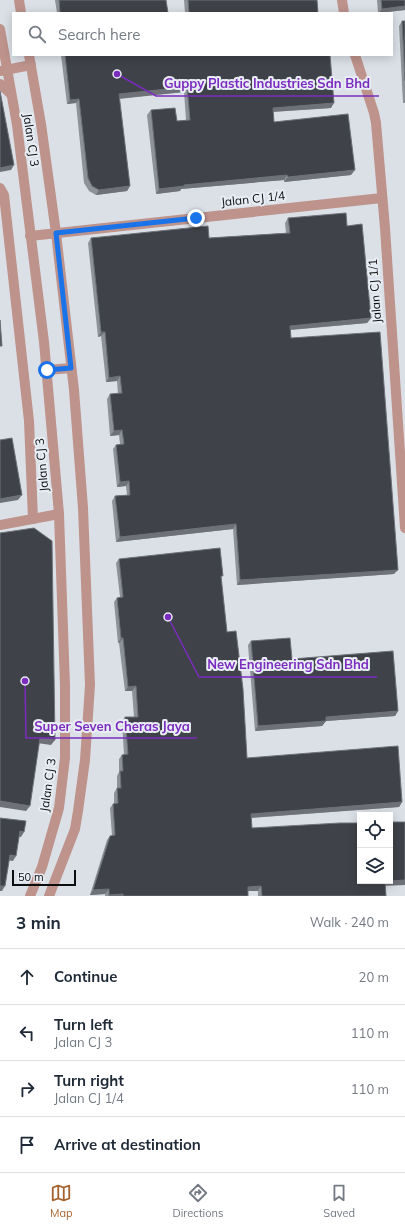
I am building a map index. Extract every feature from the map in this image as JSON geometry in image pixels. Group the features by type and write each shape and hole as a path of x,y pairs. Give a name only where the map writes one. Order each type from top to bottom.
{"street":[{"path":"19,0 21,12"},
{"path":"342,0 344,12"},
{"name":"Jalan CJ 3","path":"0,29 6,54 4,70 17,124 47,370 59,514 65,758 59,808 42,868 30,896"},
{"name":"Jalan CJ 1/1","path":"355,56 374,112 376,123 405,528"},
{"path":"4,70 30,60"},
{"name":"Jalan CJ 3","path":"30,60 41,124 56,233 71,368 83,508 90,685 85,760 75,829 49,896"},
{"path":"0,84 11,94"},
{"path":"0,188 4,195 29,413 33,519"},
{"name":"Jalan CJ 1/4","path":"30,236 382,198"},
{"path":"47,370 71,368"},
{"path":"0,525 59,514"}],"building":[{"path":"59,0 166,0 168,12 60,12"},
{"path":"188,0 317,0 318,12 189,12"},
{"path":"381,0 405,0 405,6 382,9"},
{"path":"402,21 405,21 405,81"},
{"path":"65,56 330,56 334,103 273,108 274,122 348,114 355,170 288,177 287,175 184,185 159,189 151,110 175,108 177,121 190,120 187,87 119,94 130,186 99,190 92,186 88,178 79,99 70,100"},
{"path":"0,91 14,165 0,168"},
{"path":"346,213 347,226 362,224 371,318 290,326 291,338 380,332 398,570 240,580 236,524 120,537 115,496 130,495 129,481 120,482 116,445 124,444 122,430 114,431 110,394 122,393 120,376 109,378 105,332 101,332 91,238 208,226 209,238 290,233 288,218"},
{"path":"0,320 2,346 0,346"},
{"path":"12,438 22,495 0,499 0,440"},
{"path":"34,528 52,541 55,740 40,738 30,806 0,801 0,533"},
{"path":"220,548 223,576 221,576 227,632 236,631 243,689 247,758 398,746 402,802 251,814 252,828 357,823 357,884 385,884 386,896 262,896 261,886 248,887 248,896 123,896 123,894 109,895 109,889 93,890 110,836 115,835 113,804 118,803 117,788 121,788 120,771 123,771 122,755 128,754 125,717 138,717 136,686 128,687 123,638 121,638 117,598 123,597 119,559"},
{"path":"290,638 292,659 393,651 398,711 326,717 326,721 258,726 251,641"},
{"path":"0,818 26,821 24,832 20,831 16,856 10,855 5,886 0,886"},
{"path":"393,822 405,822 405,880 393,881"}],"place":[{"name":"Guppy Plastic Industries Sdn Bhd","path":"117,74"},
{"name":"New Engineering Sdn Bhd","path":"168,617"},
{"name":"Super Seven Cheras Jaya","path":"25,681"}],"route":[{"path":"47,370 71,368 56,233 196,218"}]}
